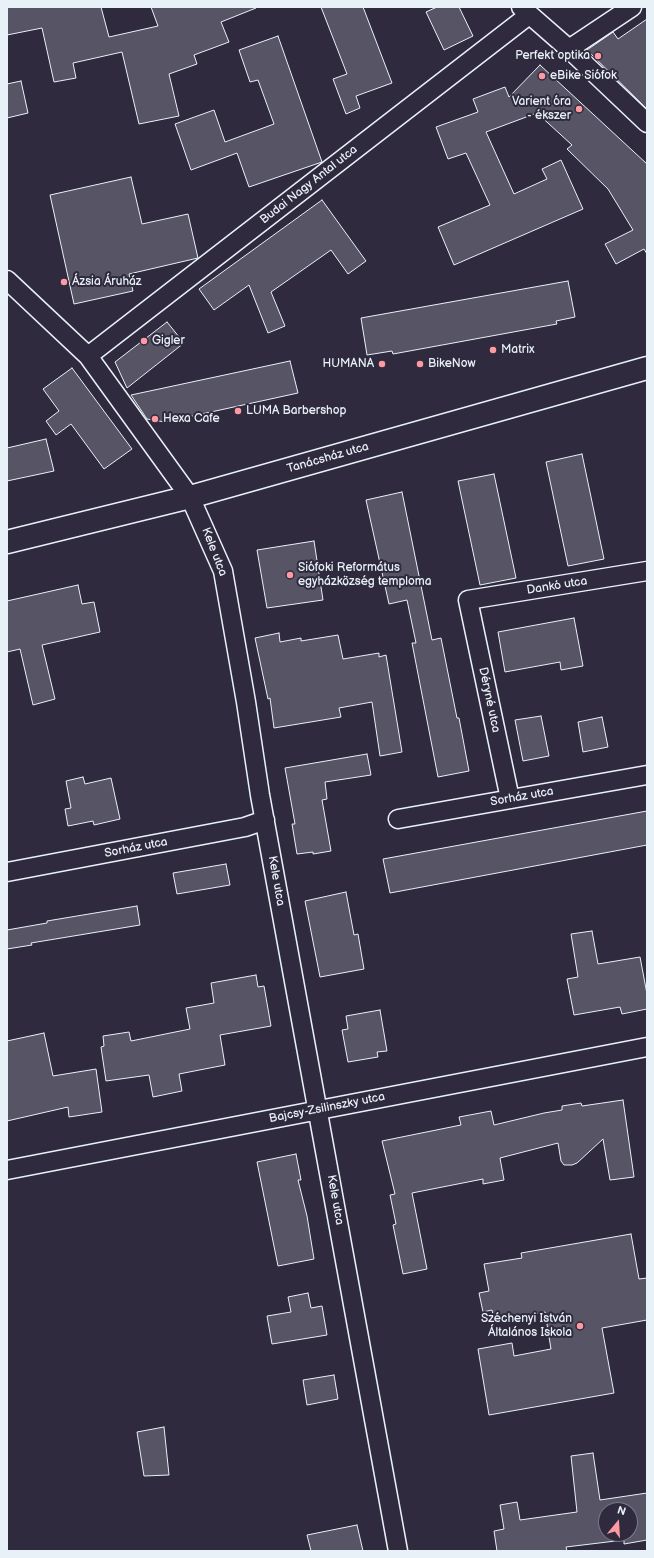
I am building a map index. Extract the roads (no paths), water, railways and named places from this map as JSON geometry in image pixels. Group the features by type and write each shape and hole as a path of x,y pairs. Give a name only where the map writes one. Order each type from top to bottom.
{"main road":[{"name":"Tanácsház utca","path":"7,542 190,497 647,368"}],"street":[{"path":"569,49 632,7"},
{"path":"526,11 569,49 647,123"},
{"name":"Budai Nagy Antal utca","path":"88,356 526,11"},
{"name":"Kele utca","path":"7,280 88,356 190,497 223,571 265,820 398,1551"},
{"name":"Dankó utca","path":"468,600 647,571"},
{"name":"Déryné utca","path":"468,600 510,799"},
{"name":"Sorház utca","path":"398,819 647,775"},
{"name":"Sorház utca","path":"7,872 245,827 265,820"},
{"name":"Bajcsy-Zsilinszky utca","path":"7,1170 318,1109 647,1047"}],"place":[{"name":"Perfekt optika","path":"598,56"},
{"name":"eBike Siófok","path":"542,76"},
{"name":"Varient óra - ékszer","path":"579,109"},
{"name":"Ázsia Áruház","path":"64,282"},
{"name":"Gigler","path":"144,341"},
{"name":"Matrix","path":"493,350"},
{"name":"HUMANA","path":"382,364"},
{"name":"BikeNow","path":"420,364"},
{"name":"LUMA Barbershop","path":"238,411"},
{"name":"Hexa Cafe","path":"155,419"},
{"name":"Siófoki Református egyházközség temploma","path":"290,575"},
{"name":"Széchenyi István Általános Iskola","path":"580,1326"}]}
